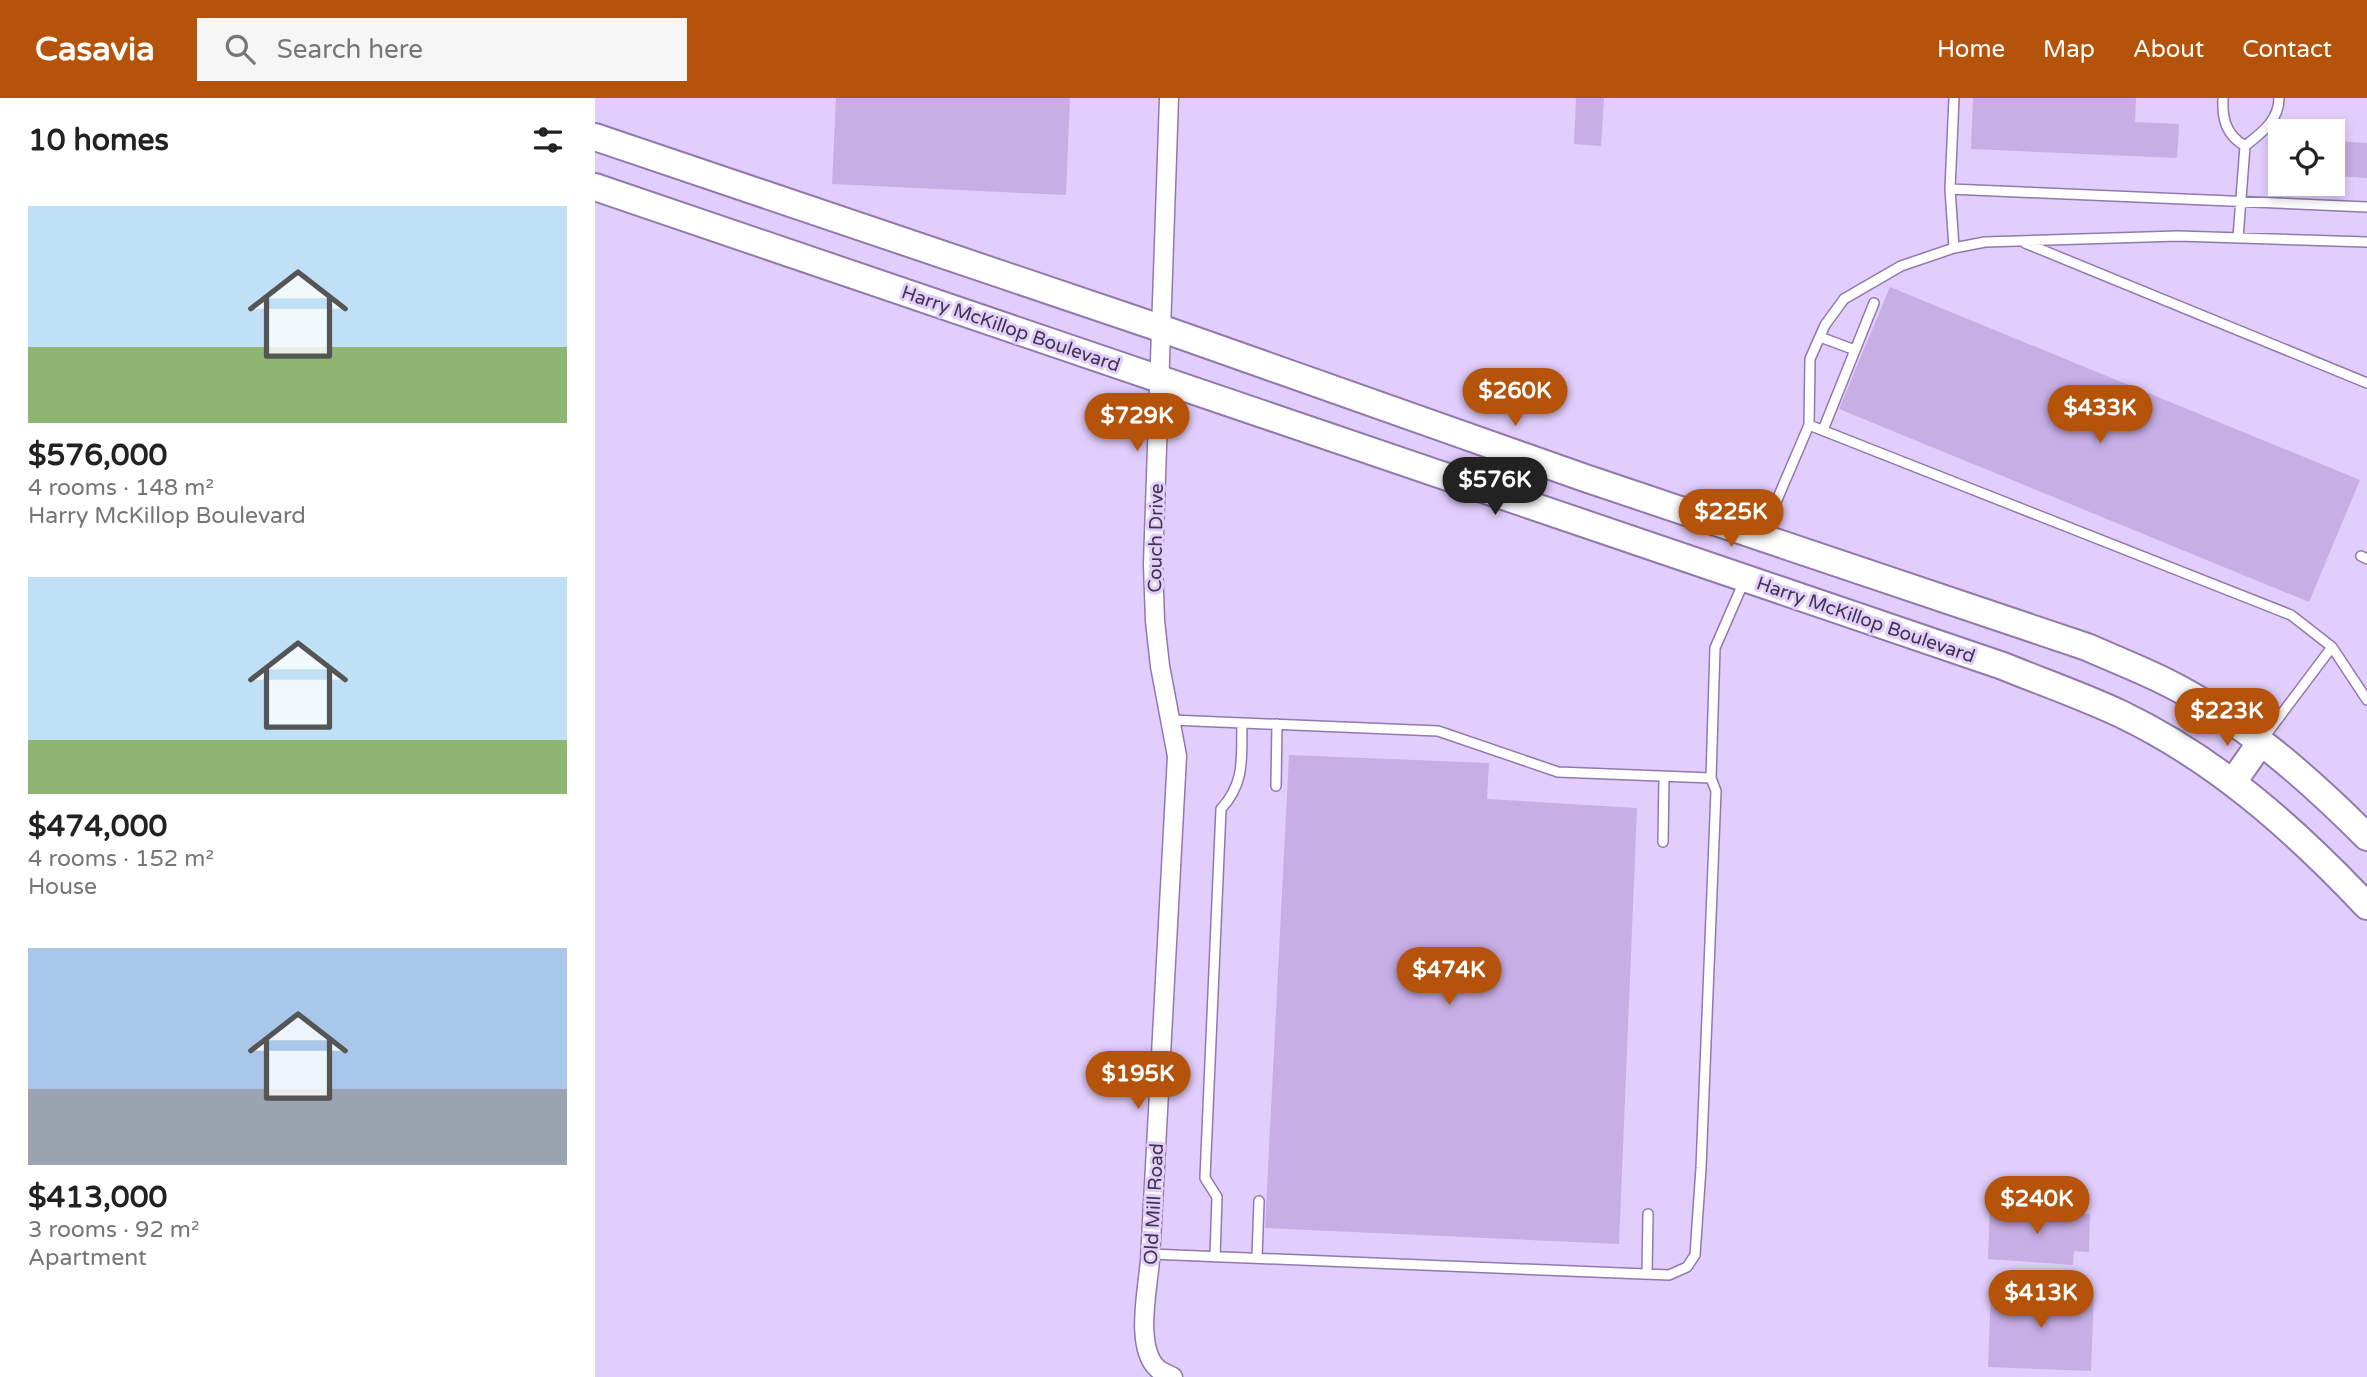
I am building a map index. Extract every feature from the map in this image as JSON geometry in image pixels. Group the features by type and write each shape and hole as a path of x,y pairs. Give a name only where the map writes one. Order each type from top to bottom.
{"main road":[{"path":"595,137 1160,328 1585,478 2087,647 2162,680 2232,721 2302,775 2367,837"},
{"name":"Harry McKillop Boulevard","path":"595,187 2003,666 2078,695 2161,735 2233,782 2299,837 2367,906"},
{"path":"1745,578 1761,537"},
{"path":"2233,782 2261,742"}],"street":[{"name":"Couch Drive","path":"1169,98 1153,591 1160,666 1177,756 1174,808"},
{"name":"Old Mill Road","path":"1173,1377 1157,1368 1145,1343 1174,808"}],"lane":[{"path":"1954,98 1950,189 1954,248"},
{"path":"2223,98 2223,113 2232,139 2245,146"},
{"path":"2238,238 2245,146 2268,127 2279,107 2280,98"},
{"path":"1950,189 2367,206"},
{"path":"1761,537 1809,425 1810,359 1825,325 1844,299 1901,266 1954,248 1985,242 2178,236 2367,242"},
{"path":"2021,241 2367,383"},
{"path":"1823,430 1874,303"},
{"path":"1820,337 1855,350"},
{"path":"1809,425 2291,615 2332,647 2367,700"},
{"path":"1150,1254 1669,1275 1687,1266 1695,1255 1701,1168 1716,791 1711,778 1715,648 1745,578"},
{"path":"2261,742 2332,647"},
{"path":"1172,720 1438,731 1558,772 1711,778"},
{"path":"1215,1257 1217,1197 1205,1178 1221,808 1231,799 1240,782 1242,723"},
{"path":"1276,786 1277,724"},
{"path":"1663,842 1664,777"},
{"path":"1257,1258 1259,1201"},
{"path":"1647,1274 1648,1214"}],"building":[{"path":"836,98 1070,98 1066,195 832,184"},
{"path":"1576,98 1604,98 1601,146 1574,144"},
{"path":"1973,98 2136,98 2135,122 2179,124 2177,158 1971,149"},
{"path":"2345,142 2367,143 2367,178 2345,177"},
{"path":"1890,287 2360,480 2309,602 1839,409"},
{"path":"1289,755 1489,763 1487,799 1637,808 1619,1244 1265,1228"},
{"path":"1990,1207 2090,1214 2089,1252 2074,1251 2073,1265 1988,1259"},
{"path":"1991,1289 2094,1293 2091,1371 1988,1367"}]}
